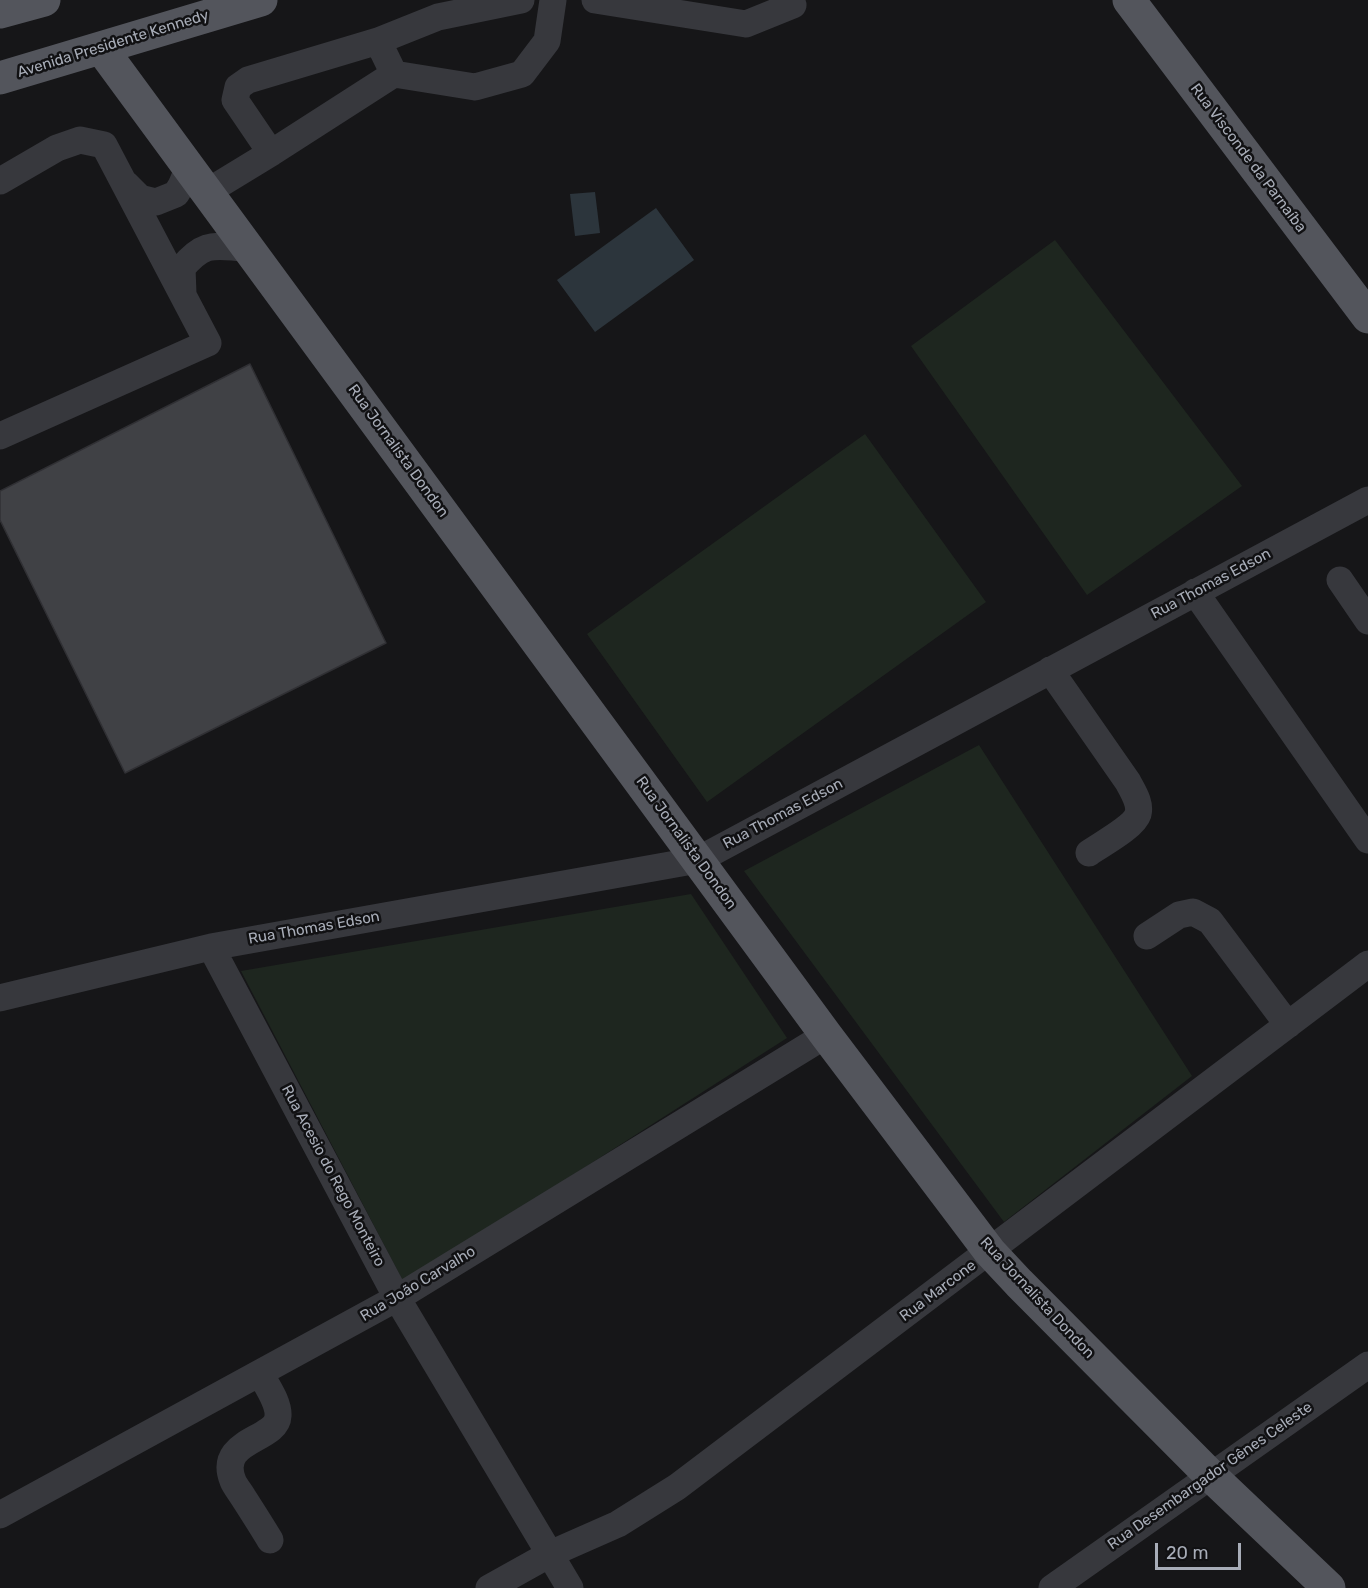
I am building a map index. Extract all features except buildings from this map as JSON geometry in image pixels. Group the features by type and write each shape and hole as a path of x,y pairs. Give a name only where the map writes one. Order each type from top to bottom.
{"main road":[{"path":"0,12 44,0"},
{"name":"Avenida Presidente Kennedy","path":"0,78 261,0"},
{"name":"Rua Visconde da Parnaíba","path":"1129,0 1368,317"},
{"name":"Rua Jornalista Dondon","path":"101,48 826,1035 990,1252 1211,1476 1329,1588"}],"street":[{"path":"271,153 235,100 238,87 248,80 378,40 438,17 521,0"},
{"path":"124,182 140,198 156,202 176,194 181,186 271,153 394,74 475,87 522,74 547,41 553,0"},
{"path":"595,0 746,24 793,5"},
{"path":"378,40 394,74"},
{"path":"0,181 57,148 80,140 104,145 208,343 0,436"},
{"path":"183,294 182,268 189,259 207,247 219,245 249,248"},
{"name":"Rua Thomas Edson","path":"0,998 211,947 698,860 1368,501"},
{"path":"1340,580 1368,621"},
{"path":"1195,592 1368,840"},
{"path":"1050,670 1128,782 1138,802 1138,814 1131,824 1089,853"},
{"path":"1147,936 1179,915 1193,912 1210,921 1283,1018"},
{"name":"Rua Acesio do Rego Monteiro","path":"211,947 398,1298 570,1588"},
{"name":"Rua Marcone","path":"489,1588 550,1554 618,1524 677,1487 990,1252 1283,1018 1368,964"},
{"name":"Rua João Carvalho","path":"0,1515 398,1298 826,1035"},
{"name":"Rua Desembargador Gênes Celeste","path":"1052,1588 1368,1365"},
{"path":"260,1373 277,1407 278,1418 273,1426 238,1448 230,1466 233,1481 270,1540"}],"shaded area":[{"path":"595,192 600,233 575,236 570,194"},
{"path":"656,208 694,260 595,332 557,280"},
{"path":"1055,240 1242,486 1087,595 911,346"},
{"path":"865,434 986,602 707,802 587,634"},
{"path":"979,745 1192,1076 1004,1222 744,871"},
{"path":"691,894 787,1038 404,1283 241,971"}]}
